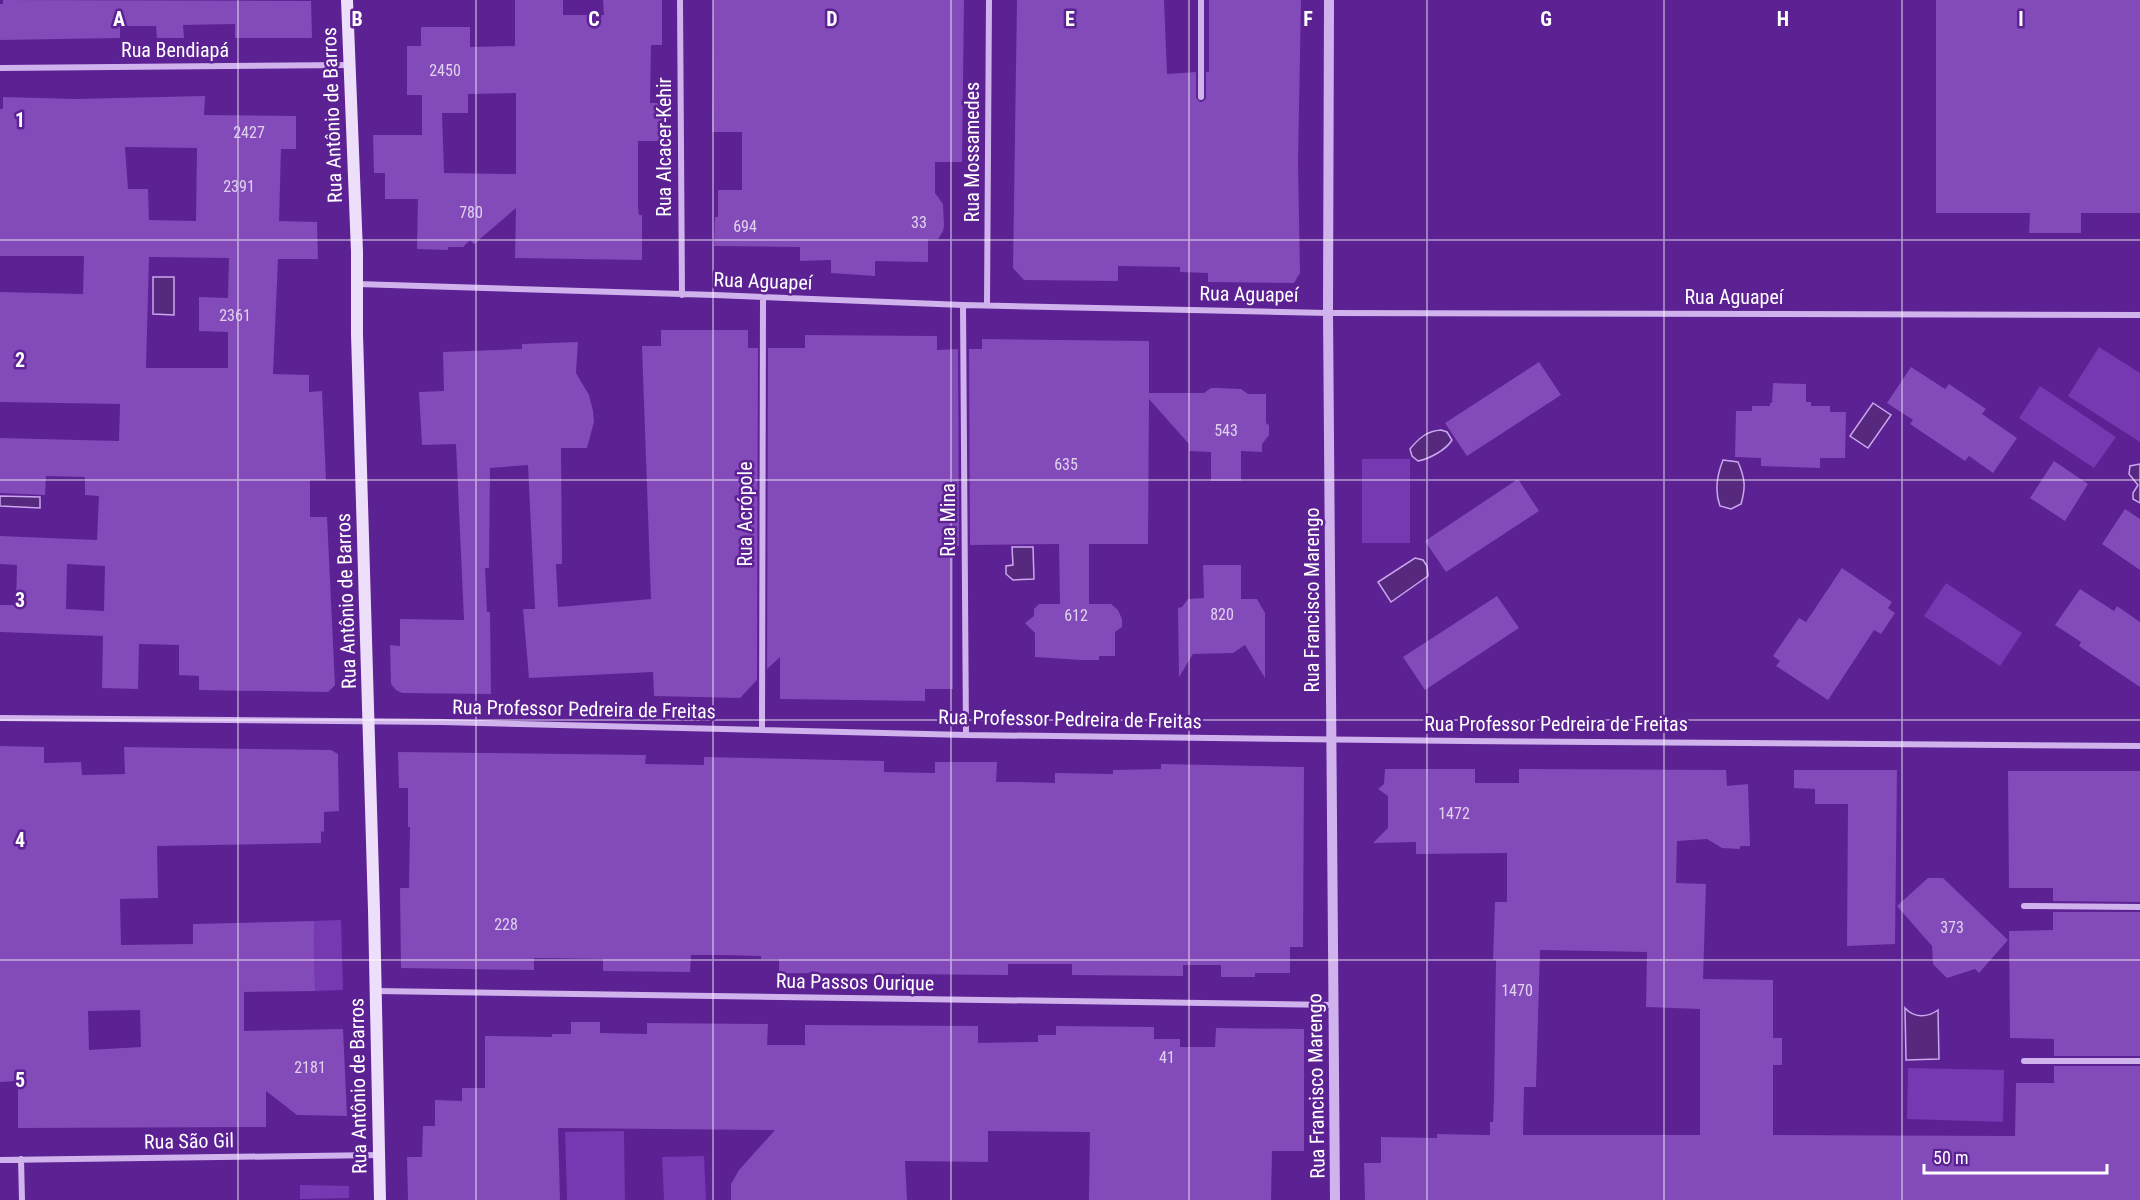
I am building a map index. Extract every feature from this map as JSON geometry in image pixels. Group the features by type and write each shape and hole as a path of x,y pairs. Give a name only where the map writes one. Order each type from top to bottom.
{"main road":[{"name":"Rua Antônio de Barros","path":"347,0 357,284 380,1200"}],"street":[{"name":"Rua Alcacer-Kehir","path":"680,0 682,295"},
{"name":"Rua Mossamedes","path":"987,305 989,0"},
{"path":"1201,0 1201,98"},
{"name":"Rua Francisco Marengo","path":"1329,0 1330,739 1335,1200"},
{"name":"Rua Bendiapá","path":"0,68 350,65"},
{"name":"Rua Aguapeí","path":"357,284 963,305 1328,313 2140,315"},
{"name":"Rua Acrópole","path":"762,730 763,297"},
{"name":"Rua Mina","path":"963,305 966,735"},
{"name":"Rua Professor Pedreira de Freitas","path":"0,718 369,722 966,735 2140,746"},
{"path":"2024,906 2140,907"},
{"name":"Rua Passos Ourique","path":"376,991 1333,1005"},
{"path":"2024,1061 2140,1061"},
{"name":"Rua São Gil","path":"0,1160 379,1155"},
{"path":"21,1159 22,1200"}],"shaded area":[{"path":"153,277 174,277 174,315 153,314"},
{"path":"2099,347 2140,373 2140,442 2068,396"},
{"path":"2040,386 2116,437 2094,468 2019,418"},
{"path":"1873,403 1891,415 1868,448 1850,436"},
{"path":"1441,430 1447,432 1452,440 1446,447 1437,454 1422,460 1418,461 1412,456 1410,449 1420,438"},
{"path":"1362,459 1410,459 1410,543 1362,543"},
{"path":"1723,460 1738,462 1743,478 1744,493 1741,504 1731,509 1720,506 1717,494 1718,477"},
{"path":"2140,464 2140,503 2133,499 2133,493 2138,485 2129,474 2130,466"},
{"path":"0,496 40,497 40,508 0,506"},
{"path":"1012,547 1033,547 1034,579 1013,580 1006,574 1006,566 1013,565"},
{"path":"1415,558 1423,560 1427,566 1428,576 1391,602 1378,582"},
{"path":"1946,583 2022,633 2000,666 1924,616"},
{"path":"341,920 343,990 315,991 314,921"},
{"path":"1905,1008 1912,1014 1921,1016 1938,1010 1939,1059 1906,1060"},
{"path":"1908,1068 2004,1070 2003,1122 1907,1119"},
{"path":"624,1131 625,1200 567,1200 565,1132"},
{"path":"704,1156 706,1200 664,1200 662,1157"},
{"path":"300,1185 349,1186 349,1198 300,1199"}],"building":[{"path":"3,0 311,1 312,38 235,38 235,24 183,25 184,38 157,38 156,26 120,26 120,38 0,40 0,4 3,4"},
{"path":"515,0 563,0 563,15 604,15 603,0 662,0 662,45 651,45 650,103 662,103 662,141 638,141 638,208 639,215 642,215 642,260 515,258 516,208 474,244 470,240 463,247 448,247 448,250 417,249 418,199 385,199 385,173 374,173 373,135 422,135 422,95 407,95 407,46 421,46 421,27 470,27 470,47 515,46","holes":["516,93 516,174 444,173 442,113 468,113 468,94"]},
{"path":"713,0 964,0 962,162 935,162 935,193 943,204 944,226 938,239 928,239 928,262 875,261 875,276 831,273 831,260 800,261 800,247 714,246 715,217 718,217 718,190 742,190 742,132 712,132"},
{"path":"1017,0 1164,0 1167,74 1196,72 1196,98 1200,102 1206,98 1206,72 1209,72 1209,0 1301,0 1298,162 1300,273 1294,283 1208,282 1208,273 1180,272 1180,267 1118,266 1118,281 1024,280 1013,268"},
{"path":"1936,0 2140,0 2140,213 2081,213 2081,233 2029,233 2030,213 1936,213"},
{"path":"205,96 204,115 296,116 296,149 281,149 279,221 317,222 318,259 278,259 273,374 309,375 309,392 322,391 326,480 310,480 310,517 327,517 335,685 328,692 199,690 199,676 179,675 179,645 139,644 138,689 102,688 103,636 0,632 0,605 16,605 17,565 0,564 0,536 97,540 99,496 85,495 85,477 46,476 45,495 0,493 0,438 119,441 120,404 0,402 0,292 83,294 84,256 0,256 0,109 3,109 3,97 75,99","holes":["125,147 197,148 196,221 149,220 148,189 128,189","149,257 229,258 228,298 199,297 199,331 228,332 228,368 146,368","67,564 105,566 104,611 66,609"]},
{"path":"661,330 748,330 748,348 758,348 757,680 740,698 654,696 653,672 529,678 523,609 535,609 528,465 490,468 489,568 485,568 487,612 490,612 491,694 402,693 396,690 391,684 390,645 400,646 400,619 464,620 456,444 422,445 419,392 444,391 443,352 522,349 522,344 578,342 576,373 589,395 594,422 587,448 561,448 562,564 556,564 558,607 651,599 642,346 661,346"},
{"path":"805,335 937,336 937,350 958,349 959,546 953,546 953,689 925,689 925,701 780,699 780,657 767,669 768,348 805,348"},
{"path":"982,339 1149,341 1149,393 1204,393 1211,388 1218,388 1241,389 1248,394 1266,394 1266,423 1269,425 1269,435 1262,444 1262,452 1241,451 1241,481 1211,481 1211,452 1189,451 1189,444 1149,399 1148,544 1089,544 1089,604 1111,604 1118,610 1122,619 1122,627 1115,632 1115,656 1099,656 1099,660 1035,657 1035,633 1025,623 1034,616 1034,609 1039,604 1060,604 1059,544 970,545 969,349 982,349"},
{"path":"1539,362 1561,395 1467,456 1445,423"},
{"path":"1911,367 1945,389 1949,384 1986,409 1982,414 2017,438 1993,473 1969,456 1965,461 1910,424 1913,420 1887,403"},
{"path":"1773,383 1806,384 1806,402 1811,402 1811,406 1830,406 1830,412 1846,412 1845,458 1820,458 1820,468 1761,466 1761,458 1735,457 1736,411 1752,411 1752,406 1770,406"},
{"path":"2054,461 2088,484 2065,521 2030,498"},
{"path":"1518,479 1539,511 1446,572 1425,541"},
{"path":"2125,509 2140,519 2140,570 2102,544"},
{"path":"1203,565 1241,565 1241,599 1257,599 1265,613 1265,678 1245,645 1233,653 1193,654 1179,677 1178,608 1182,607 1188,599 1204,598"},
{"path":"1842,568 1892,602 1888,608 1895,613 1881,634 1874,630 1828,700 1776,666 1780,661 1773,656 1799,618 1806,622"},
{"path":"2080,589 2114,611 2117,606 2140,622 2140,687 2079,646 2081,642 2055,625"},
{"path":"1497,596 1519,628 1425,690 1403,657"},
{"path":"0,746 44,747 44,763 81,762 82,775 125,774 124,747 331,750 338,754 339,811 324,812 324,832 321,831 321,843 157,846 158,898 120,899 121,945 193,944 193,924 314,921 315,991 244,992 244,1031 343,1029 347,1116 297,1115 266,1091 266,1127 18,1128 18,1081 0,1082","holes":["140,1010 141,1047 89,1050 88,1011"]},
{"path":"398,752 646,755 645,764 704,765 704,757 884,761 884,772 935,773 935,762 997,762 996,782 1055,783 1055,773 1113,774 1113,770 1161,769 1161,764 1304,767 1303,947 1290,947 1290,973 1255,973 1255,977 1221,977 1221,965 1183,965 1183,976 1072,975 1072,964 1008,964 1008,975 779,973 779,959 721,955 691,955 690,972 603,971 603,959 534,958 534,970 401,968 400,888 409,888 410,827 408,827 408,788 399,788"},
{"path":"1385,769 1475,769 1475,783 1519,783 1519,769 1726,770 1727,786 1748,784 1750,846 1740,846 1740,849 1722,848 1707,839 1677,841 1676,883 1706,884 1703,979 1773,980 1773,1038 1782,1038 1782,1065 1773,1065 1773,1135 2015,1136 2016,1083 2054,1083 2054,1066 2140,1066 2140,1200 1365,1200 1364,1163 1381,1163 1381,1137 1437,1138 1437,1134 1490,1135 1494,1097 1495,902 1507,902 1507,853 1416,854 1416,842 1373,843 1388,828 1388,796 1378,789 1384,784","holes":["1540,950 1647,952 1646,1007 1700,1009 1700,1135 1523,1135 1524,1087 1536,1087"]},
{"path":"1794,770 1897,770 1895,944 1847,946 1848,804 1815,804 1815,789 1794,788"},
{"path":"2008,771 2140,771 2140,902 2053,901 2053,888 2009,888"},
{"path":"1928,878 1943,878 2008,940 1979,973 1975,969 1947,978 1933,964 1932,946 1897,906"},
{"path":"2053,912 2140,912 2140,1056 2054,1056 2054,1039 2010,1038 2009,931 2053,930"},
{"path":"571,1022 600,1022 600,1033 647,1034 647,1023 768,1024 767,1045 805,1045 805,1025 978,1026 978,1043 1038,1042 1038,1035 1056,1035 1056,1026 1154,1027 1154,1039 1180,1039 1180,1047 1215,1047 1216,1028 1304,1029 1304,1151 1272,1151 1271,1200 1089,1200 1090,1132 988,1131 988,1162 905,1161 907,1200 731,1200 731,1184 739,1170 775,1130 558,1128 560,1200 408,1200 407,1157 422,1157 423,1126 435,1126 435,1100 462,1101 462,1088 485,1088 485,1036 552,1037 552,1034 571,1034"}]}
